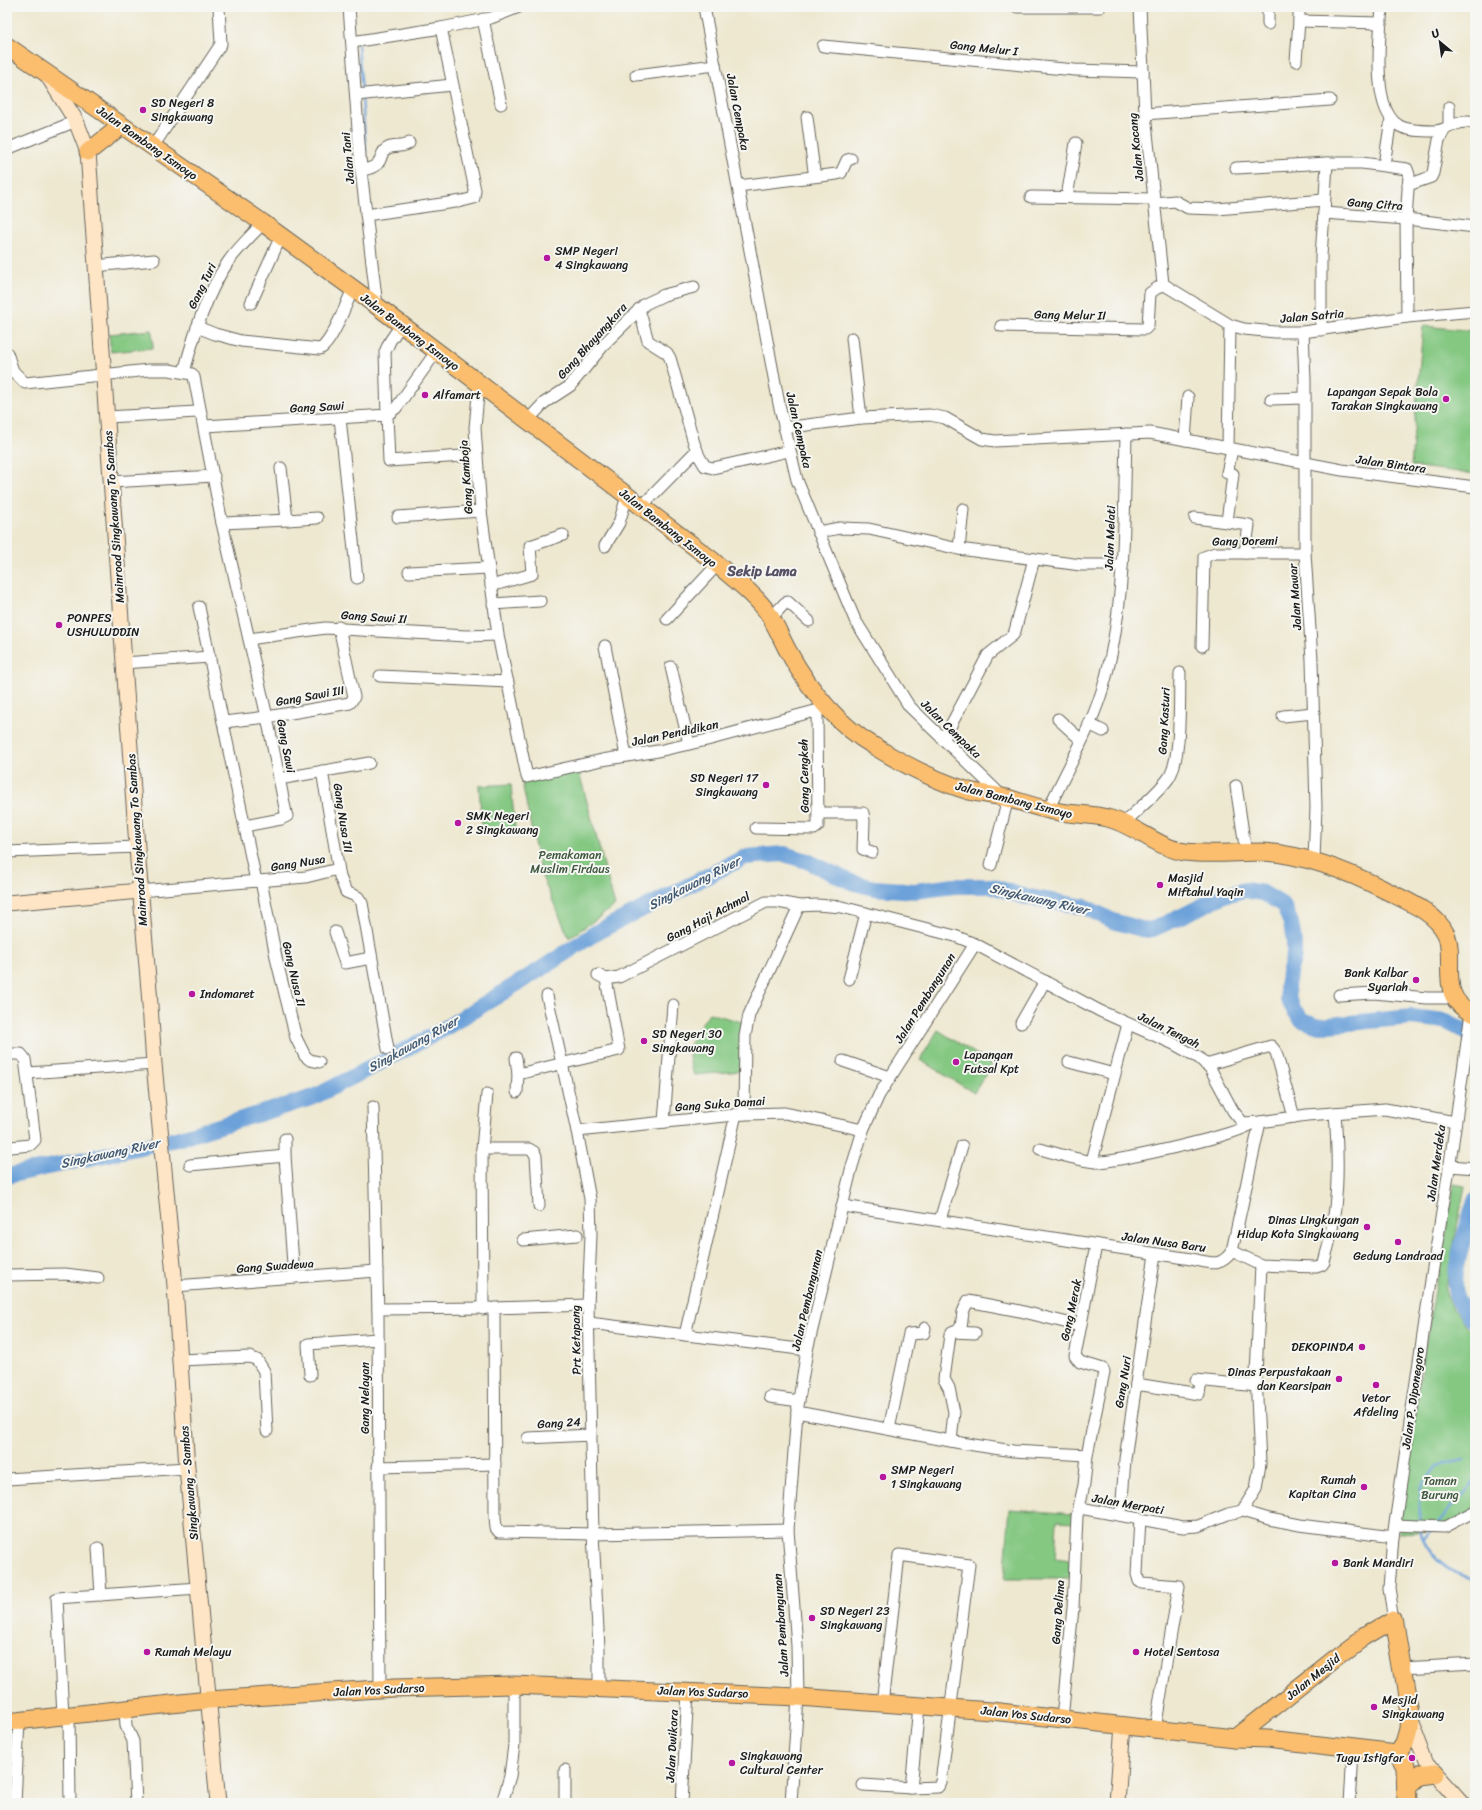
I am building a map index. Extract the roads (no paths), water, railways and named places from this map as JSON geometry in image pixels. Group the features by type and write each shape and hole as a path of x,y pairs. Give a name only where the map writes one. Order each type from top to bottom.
{"main road":[{"name":"Mainroad Singkawang To Sambas","path":"7,46 46,73"},
{"name":"Jalan Bambang Ismoyo","path":"46,73 152,148 263,223 353,289 377,302 401,325 479,384 532,416 627,496 646,501 760,602 778,610 802,674 822,709 872,746 933,778 970,791 1000,797 1048,810 1107,818 1124,823 1177,850 1229,854 1264,852 1314,860 1389,892 1427,912 1440,924 1446,935 1449,946 1451,990 1472,1017"},
{"path":"88,152 121,126"},
{"path":"1394,1619 1408,1697 1410,1720 1410,1730 1405,1744 1398,1754 1405,1768 1407,1785 1406,1803"},
{"name":"Jalan Mesjid","path":"1235,1738 1266,1715 1336,1658 1370,1633 1394,1619"},
{"name":"Jalan Yos Sudarso","path":"13,1721 208,1700 514,1684 798,1696 882,1704 949,1708 1235,1738 1268,1739 1398,1754"},
{"path":"1266,1715 1268,1739"},
{"path":"1407,1785 1417,1776 1434,1774"}],"street":[{"path":"152,148 221,44 219,7"},
{"name":"Jalan Tani","path":"349,7 358,42 366,169 366,215 377,302"},
{"path":"358,42 441,28 483,19 519,7"},
{"name":"Jalan Cempaka","path":"704,7 710,66 738,186 784,428 797,480 858,626 909,706 1000,797"},
{"path":"1017,7 1100,7"},
{"name":"Jalan Kacang","path":"1140,7 1145,114 1163,284"},
{"path":"1268,7 1268,24"},
{"path":"1296,61 1299,7"},
{"path":"1382,7 1380,23 1381,95 1391,119 1397,125 1406,129 1433,131 1446,128 1460,122 1475,123"},
{"path":"483,19 500,104"},
{"path":"1299,21 1380,23"},
{"path":"366,215 462,202 474,198 475,190 441,28"},
{"name":"Gang Melur I","path":"823,46 1075,70 1143,72"},
{"path":"636,75 710,66"},
{"name":"Mainroad Singkawang To Sambas","path":"46,73 76,121 88,152 123,663 140,891 163,1163"},
{"path":"362,95 452,85"},
{"path":"1145,114 1330,100"},
{"path":"1408,185 1431,177 1439,140 1446,128 1449,106"},
{"path":"807,116 814,171"},
{"path":"1384,165 1391,119"},
{"path":"7,149 76,121"},
{"path":"366,169 380,163 384,151 388,148 403,146 409,143"},
{"path":"1067,198 1076,144"},
{"path":"738,186 842,173 847,160 851,159"},
{"path":"1321,330 1321,256 1327,163"},
{"path":"1236,168 1327,163 1384,165 1407,169 1409,175 1406,218 1407,317"},
{"path":"1031,197 1175,201 1188,208 1217,209 1324,200"},
{"name":"Gang Citra","path":"1324,212 1406,218 1475,228"},
{"name":"Gang Turi","path":"184,372 197,327 208,300 228,262 263,223"},
{"path":"251,304 281,236"},
{"path":"95,266 154,260"},
{"name":"Jalan Satria","path":"1163,284 1230,325 1244,329 1275,332 1303,332 1407,317 1475,311"},
{"name":"Gang Melur II","path":"1001,326 1144,328 1150,293 1163,284"},
{"name":"Gang Bhayangkara","path":"532,416 570,386 607,342 639,309 654,299 694,287"},
{"path":"197,327 215,334 241,341 320,349 324,346 331,335 353,289"},
{"path":"639,309 648,341 667,353 673,366 702,463 710,468 789,450"},
{"path":"401,325 390,341 385,352 389,459 391,462 477,455"},
{"path":"1227,522 1233,474 1227,473 1230,449 1230,325"},
{"name":"Jalan Mawar","path":"1303,332 1305,398 1305,553 1314,714 1316,807 1314,860"},
{"path":"852,338 860,418"},
{"path":"387,415 396,408 436,352"},
{"path":"7,353 9,366 25,383 149,370 184,372 192,374 195,380 205,426 222,522 317,518"},
{"name":"Gang Kamboja","path":"479,384 476,418 481,511 498,635"},
{"path":"1185,440 1188,397"},
{"path":"1271,399 1305,398"},
{"path":"107,417 197,412"},
{"name":"Gang Sawi","path":"205,426 387,415"},
{"path":"784,428 860,418 911,415 937,416 957,424 975,436 995,441 1150,433 1304,462"},
{"path":"340,418 357,578"},
{"name":"Jalan Melati","path":"1048,810 1089,724 1106,678 1110,659 1122,565 1126,434"},
{"path":"646,501 697,450"},
{"name":"Jalan Bintara","path":"1304,462 1342,470 1475,487"},
{"path":"281,468 287,520"},
{"path":"111,482 214,476"},
{"path":"606,546 619,523 627,496"},
{"path":"959,549 963,509"},
{"path":"398,517 481,511"},
{"path":"1195,518 1249,525 1246,553"},
{"name":"Gang Sawi","path":"222,522 267,717 287,816 281,819 245,826"},
{"path":"818,532 840,528 865,529 959,549 1081,565 1122,565"},
{"path":"491,586 532,574 530,546 563,535"},
{"name":"Gang Doremi","path":"1202,646 1204,557 1215,553 1305,553"},
{"path":"943,740 988,655 1013,635 1034,559"},
{"path":"667,619 717,565"},
{"path":"409,572 488,568"},
{"path":"493,604 540,601"},
{"path":"778,610 788,602 809,621"},
{"name":"Gang Nusa II","path":"199,607 245,826 296,1038 305,1056 310,1060 319,1062"},
{"name":"Gang Sawi II","path":"249,639 308,629 339,628 439,635 498,635"},
{"name":"Gang Sawi III","path":"267,717 337,706 353,701 354,697 339,628"},
{"path":"380,676 508,682 498,635"},
{"path":"605,646 626,756"},
{"path":"123,663 210,657"},
{"path":"671,668 688,744"},
{"name":"Gang Kasturi","path":"1124,823 1168,779 1174,768 1177,746 1180,673"},
{"name":"Jalan Pendidikan","path":"508,682 527,777 688,744 822,709"},
{"name":"Gang Cengkeh","path":"756,828 816,828 822,709"},
{"path":"1283,716 1314,714"},
{"path":"224,722 267,717"},
{"path":"1058,719 1081,740"},
{"path":"1089,724 1102,730"},
{"path":"279,778 368,763"},
{"name":"Gang Nusa III","path":"322,771 338,869"},
{"path":"1236,786 1246,853"},
{"path":"991,865 1001,825 1000,797"},
{"path":"818,812 863,813 863,849 872,852"},
{"path":"7,852 137,847"},
{"name":"Gang Nusa","path":"140,891 306,877 338,869 346,892 360,899 388,1050"},
{"path":"7,903 140,891"},
{"name":"Gang Haji Achmal","path":"562,1065 619,1050 602,977 614,979 628,973 757,905 769,901 799,906 824,905 866,913 955,936 975,944"},
{"path":"685,1335 740,1114 745,1036 748,1015 799,906"},
{"path":"849,980 866,913"},
{"path":"335,932 345,963 371,958"},
{"name":"Jalan Tengah","path":"975,944 1128,1024 1174,1044 1195,1056 1213,1073 1236,1116 1243,1122 1256,1122"},
{"name":"Jalan Pembangunan","path":"791,1803 798,1696 797,1646 788,1530 798,1406 807,1350 844,1206 851,1170 863,1130 878,1094 975,944"},
{"path":"1021,1023 1045,981"},
{"path":"1339,995 1374,993 1427,998 1456,998"},
{"name":"Prt Ketapang","path":"547,996 577,1131 590,1198 585,1235 589,1323 593,1534 599,1641 599,1687"},
{"path":"664,1122 673,1005"},
{"name":"Jalan Merdeka","path":"1432,1271 1450,1166 1455,1122 1472,1017"},
{"path":"1092,1161 1128,1024"},
{"path":"1206,1065 1268,1046 1273,1048 1288,1091 1294,1117"},
{"path":"7,1054 21,1054 24,1056 28,1073 35,1140 30,1145 11,1147 7,1143"},
{"path":"516,1058 518,1074 517,1092"},
{"path":"843,1061 890,1077"},
{"path":"1069,1062 1114,1074"},
{"path":"28,1073 154,1064"},
{"path":"518,1074 562,1065"},
{"path":"487,1094 482,1149 495,1464 496,1528 499,1532 593,1534 788,1530"},
{"name":"Gang Nelayan","path":"373,1107 378,1309 380,1690"},
{"path":"1040,1149 1099,1162 1228,1134 1248,1127 1256,1122 1385,1109 1455,1122"},
{"name":"Gang Suka Damai","path":"577,1131 740,1114 785,1114 863,1130"},
{"path":"1256,1122 1232,1251 1261,1265 1316,1268 1324,1262 1334,1222 1336,1203 1336,1114"},
{"path":"285,1139 294,1277"},
{"path":"940,1220 962,1146"},
{"path":"482,1149 529,1149 534,1152 536,1156 539,1206"},
{"path":"190,1165 285,1156"},
{"name":"Singkawang - Sambas","path":"163,1163 175,1286 187,1468 218,1803"},
{"path":"1450,1166 1475,1168"},
{"name":"Jalan Nusa Baru","path":"844,1206 1220,1263 1227,1258 1232,1251"},
{"path":"523,1240 585,1235"},
{"name":"Gang Merak","path":"1087,1455 1104,1372 1103,1368 1085,1364 1076,1359 1075,1352 1096,1245"},
{"name":"Gang Nuri","path":"1121,1514 1125,1459 1155,1254"},
{"path":"1261,1265 1257,1386 1260,1451 1259,1479 1256,1489 1242,1511 1262,1518 1300,1525 1393,1537"},
{"name":"Gang Swadewa","path":"175,1286 377,1271"},
{"name":"Jalan P. Diponegoro","path":"1395,1525 1432,1271"},
{"path":"7,1275 59,1273 98,1278"},
{"path":"952,1332 961,1328 963,1312 968,1301 1020,1311 1080,1326"},
{"path":"378,1309 588,1305"},
{"path":"589,1323 807,1350"},
{"path":"889,1429 909,1334 924,1333 925,1328"},
{"path":"952,1332 975,1333"},
{"path":"951,1441 954,1412 949,1388 944,1379 952,1332"},
{"path":"310,1375 308,1344 378,1339"},
{"path":"180,1360 250,1357 257,1360 264,1371 268,1431"},
{"path":"1136,1384 1199,1394 1199,1380 1257,1386"},
{"path":"770,1396 798,1406 889,1429 951,1441 1013,1451 1087,1455"},
{"name":"Gang 24","path":"528,1438 591,1435"},
{"name":"Jalan Merpati","path":"1087,1455 1080,1508 1121,1514 1183,1527 1207,1523 1228,1514 1242,1511"},
{"path":"378,1467 495,1464"},
{"path":"7,1479 187,1468"},
{"name":"Gang Delima","path":"1062,1719 1073,1608 1077,1516 1080,1508"},
{"path":"1394,1619 1389,1589 1389,1576 1395,1525 1434,1527 1451,1526 1475,1511"},
{"path":"1140,1519 1138,1580 1142,1583 1179,1586 1155,1729"},
{"path":"98,1548 101,1595"},
{"path":"863,1785 910,1788 938,1787 943,1775 949,1708 969,1565 899,1554 882,1704"},
{"path":"70,1803 66,1715 57,1598 198,1588"},
{"path":"1402,1668 1475,1664"},
{"path":"502,1803 510,1776 514,1745 514,1684"},
{"name":"Jalan Dwikora","path":"682,1803 688,1691"},
{"path":"910,1788 919,1706"},
{"path":"126,1709 126,1726 133,1741 136,1803"},
{"path":"1410,1720 1427,1765 1461,1803"},
{"path":"13,1721 15,1803"},
{"path":"1116,1803 1122,1725"},
{"path":"1349,1803 1352,1749"},
{"path":"565,1770 565,1803"}],"waterway":[{"path":"358,45 362,92"},
{"path":"362,97 367,166"},
{"path":"368,173 369,184"},
{"name":"Singkawang River","path":"7,1176 177,1139 314,1097 439,1032 544,967 597,932 745,857 784,854 807,861 851,882 874,888 915,891 954,886 992,886 1022,896 1085,907 1113,921 1145,930 1153,929 1224,895 1245,890 1263,893 1283,905 1291,923 1294,942 1294,956 1287,987 1288,999 1302,1020 1319,1026 1411,1017 1445,1021 1463,1030 1475,1039"},
{"name":"Singkawang River","path":"1475,1201 1459,1254 1455,1286 1455,1290 1461,1305 1475,1320"},
{"path":"1419,1523 1421,1487 1437,1466 1464,1460"},
{"path":"1437,1524 1475,1480"},
{"path":"1420,1528 1424,1541 1437,1560 1448,1569 1475,1579"},
{"path":"1424,1539 1431,1530"}],"place":[{"name":"SD Negeri 8 Singkawang","path":"143,110"},
{"name":"SMP Negeri 4 Singkawang","path":"547,258"},
{"name":"Alfamart","path":"425,395"},
{"name":"Lapangan Sepak Bola Tarakan Singkawang","path":"1446,399"},
{"name":"PONPES USHULUDDIN","path":"59,625"},
{"name":"SD Negeri 17 Singkawang","path":"766,785"},
{"name":"SMK Negeri 2 Singkawang","path":"458,823"},
{"name":"Masjid Miftahul Yaqin","path":"1160,885"},
{"name":"Bank Kalbar Syariah","path":"1416,980"},
{"name":"Indomaret","path":"192,994"},
{"name":"SD Negeri 30 Singkawang","path":"644,1041"},
{"name":"Lapangan Futsal Kpt","path":"956,1062"},
{"name":"Dinas Lingkungan Hidup Kota Singkawang","path":"1367,1227"},
{"name":"Gedung Landraad","path":"1398,1242"},
{"name":"DEKOPINDA","path":"1362,1347"},
{"name":"Dinas Perpustakaan dan Kearsipan","path":"1339,1379"},
{"name":"Vetor Afdeling","path":"1376,1385"},
{"name":"SMP Negeri 1 Singkawang","path":"883,1477"},
{"name":"Rumah Kapitan Cina","path":"1364,1487"},
{"name":"Bank Mandiri","path":"1335,1563"},
{"name":"SD Negeri 23 Singkawang","path":"812,1618"},
{"name":"Rumah Melayu","path":"147,1652"},
{"name":"Hotel Sentosa","path":"1136,1652"},
{"name":"Mesjid Singkawang","path":"1374,1707"},
{"name":"Tugu Istigfar","path":"1412,1758"},
{"name":"Singkawang Cultural Center","path":"732,1763"}],"district":[{"name":"Sekip Lama","path":"762,571"}],"park label":[{"name":"Pemakaman Muslim Firdaus","path":"570,862"},
{"name":"Taman Burung","path":"1440,1488"}]}
